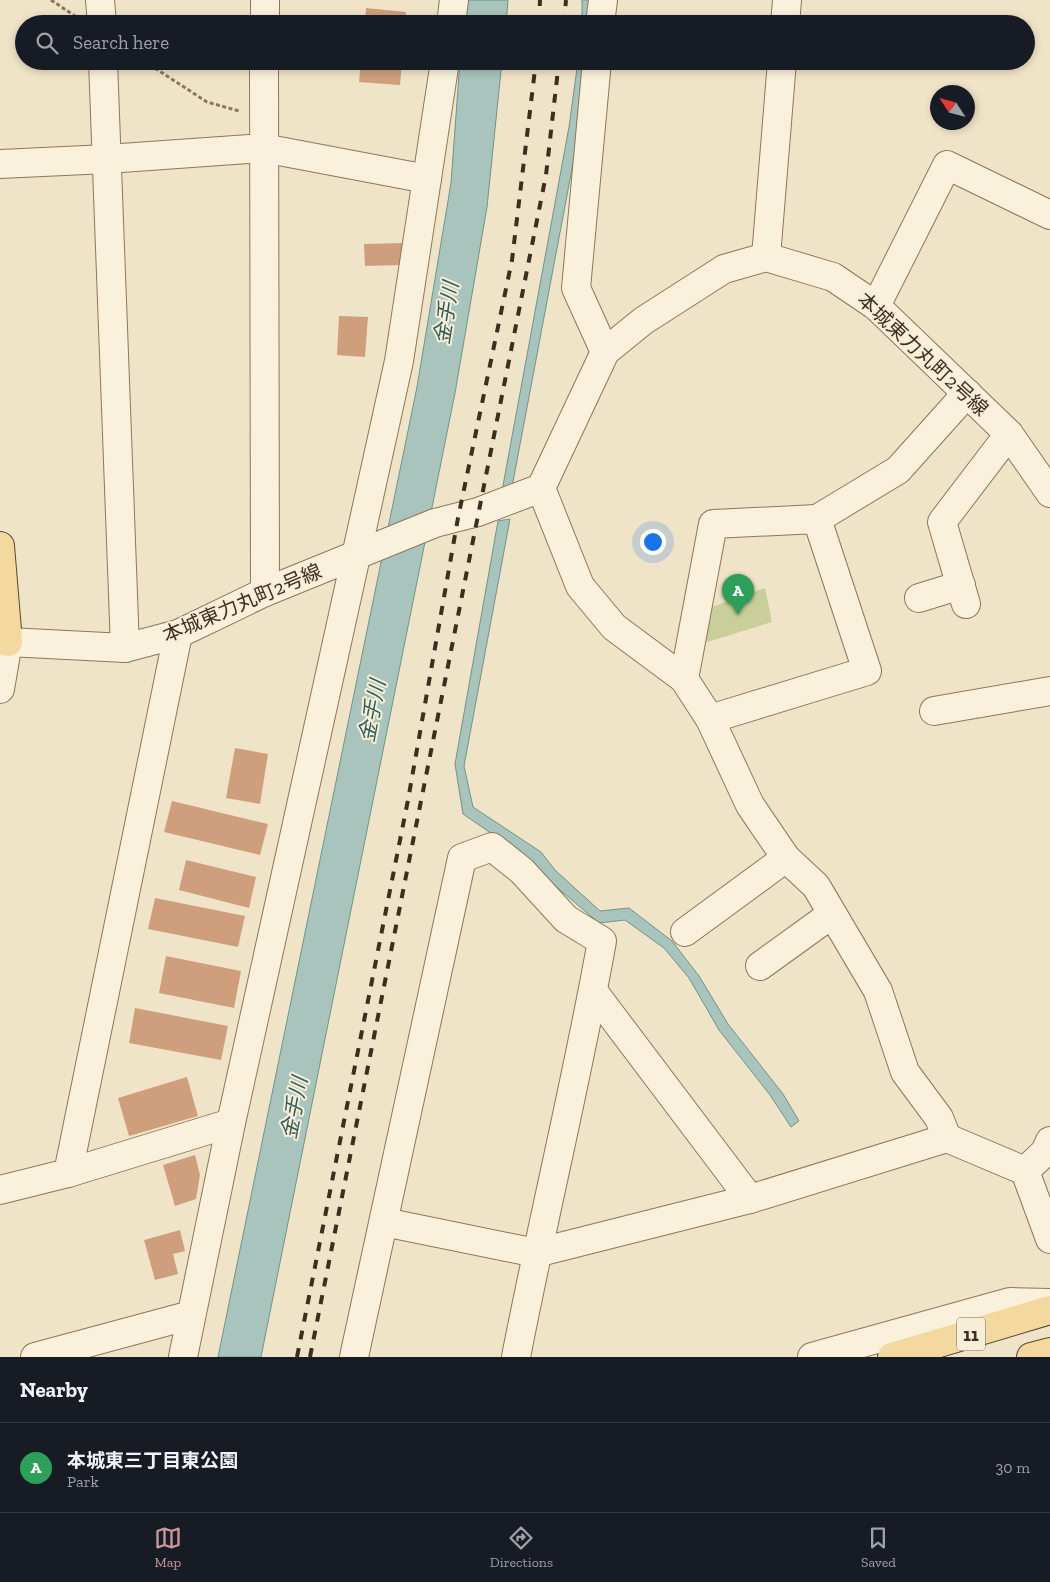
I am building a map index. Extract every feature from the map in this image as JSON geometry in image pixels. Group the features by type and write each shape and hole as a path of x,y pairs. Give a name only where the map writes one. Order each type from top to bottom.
{"main road":[{"path":"0,546 4,641"},
{"name":"11","path":"892,1357 1050,1310"},
{"path":"1031,1357 1050,1352"}],"street":[{"path":"93,15 100,0"},
{"path":"265,0 265,15"},
{"path":"452,15 454,0"},
{"path":"601,15 603,0"},
{"path":"786,15 787,0"},
{"path":"104,70 125,648"},
{"path":"264,70 265,592"},
{"path":"183,1357 231,1123 399,361 444,70"},
{"path":"596,70 576,288 604,352"},
{"path":"781,70 766,258 724,269 643,321 604,352 541,488 580,586 614,627 684,679 710,719 750,805 786,858 816,886 878,990 905,1072 940,1118 947,1138"},
{"path":"0,164 107,160 263,148 427,179"},
{"path":"876,306 947,165 1050,215"},
{"name":"本城東力丸町2号線","path":"766,258 833,277 876,306 1009,434 1050,493"},
{"path":"684,679 713,524 817,519 898,470 967,392"},
{"path":"919,598 963,595 942,522 1009,434"},
{"name":"本城東力丸町2号線","path":"4,641 125,648 178,634 265,592 435,523 478,512 541,488"},
{"path":"710,719 868,671 817,519"},
{"path":"68,1173 178,634"},
{"path":"0,689 4,641"},
{"path":"934,711 1050,691"},
{"path":"354,1357 462,858 492,847 522,871 566,919 602,941 593,992 536,1253 516,1357"},
{"path":"685,932 786,858"},
{"path":"760,966 832,914"},
{"path":"593,992 750,1199"},
{"path":"0,1190 68,1173 231,1123"},
{"path":"384,1222 536,1253 750,1199 947,1138 1025,1172 1050,1239"},
{"path":"1025,1172 1048,1149"},
{"path":"812,1357 1010,1302 1050,1303"},
{"path":"35,1357 191,1315"}],"path":[{"path":"51,0 79,15"},
{"path":"158,70 206,102 264,118"}],"green space":[{"path":"765,588 772,622 701,644 706,609"}],"water":[{"path":"464,0 508,0 507,15 463,15"},
{"path":"582,0 593,0 593,15 582,15"},
{"name":"金手川","path":"459,70 501,70 487,207 455,393 261,1357 218,1357 417,387 451,183"},
{"path":"577,70 587,70 581,121 512,487 502,491 569,127"},
{"path":"510,519 464,766 473,807 541,852 555,870 600,911 629,908 672,941 699,976 728,1024 783,1094 799,1121 791,1127 770,1095 719,1030 689,978 664,948 625,920 599,923 547,879 533,862 463,814 455,764 498,521"}],"building":[{"path":"366,8 406,12 406,15 366,15"},
{"path":"360,70 401,70 400,85 359,82"},
{"path":"402,243 402,265 365,266 364,244"},
{"path":"339,316 368,317 365,357 337,355"},
{"path":"235,748 268,754 260,804 226,798"},
{"path":"172,801 268,824 260,855 164,832"},
{"path":"186,860 256,877 249,908 179,890"},
{"path":"155,898 245,916 238,947 148,929"},
{"path":"166,956 241,971 234,1008 159,993"},
{"path":"135,1008 228,1026 221,1060 129,1043"},
{"path":"187,1077 198,1116 129,1136 118,1098"},
{"path":"195,1155 200,1175 196,1199 175,1206 163,1165"},
{"path":"180,1230 185,1251 173,1254 178,1274 155,1280 144,1240"}],"railway":[{"path":"539,15 540,0"},
{"path":"565,15 566,0"},
{"path":"297,1357 408,800 458,518 512,260 535,70"},
{"path":"310,1357 546,175 558,70"}],"place":[{"name":"本城東三丁目東公園","path":"738,615"}]}
